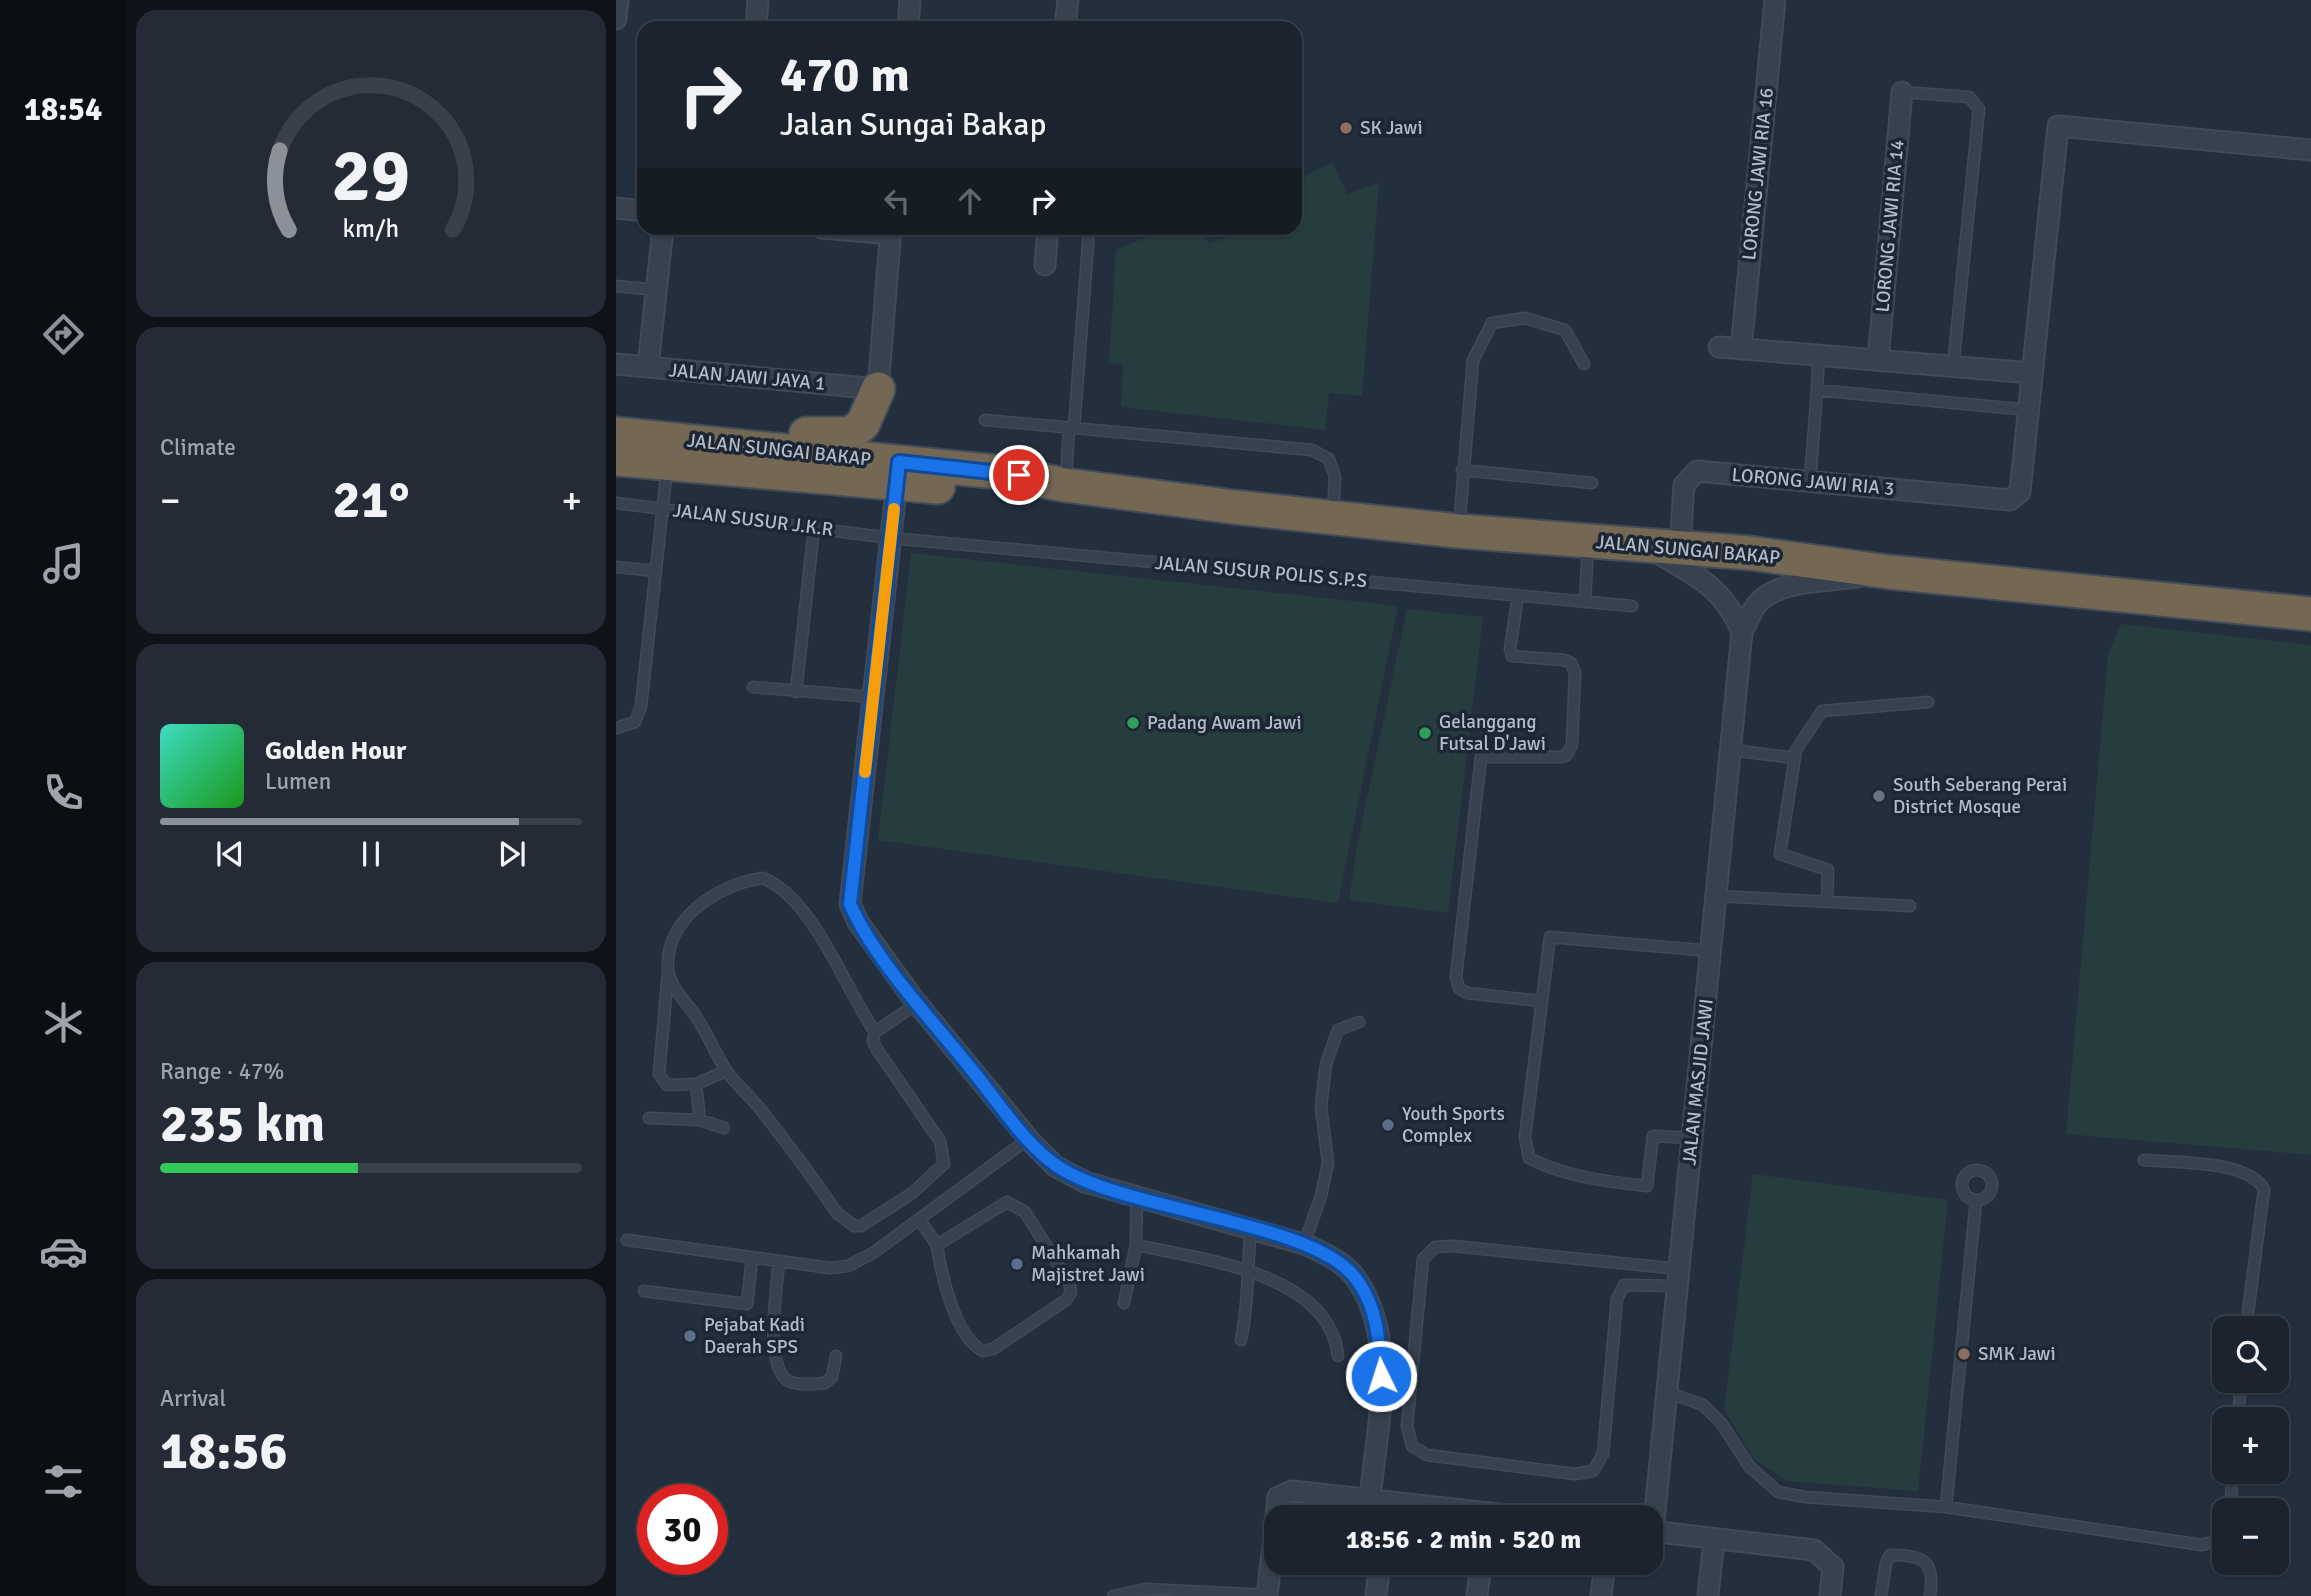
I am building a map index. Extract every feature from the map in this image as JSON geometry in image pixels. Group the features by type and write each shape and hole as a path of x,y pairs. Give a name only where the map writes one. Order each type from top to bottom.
{"highway":[{"path":"665,451 756,429 831,437 850,434 863,424 878,389"},
{"path":"878,389 885,441 896,446 974,461 998,472"},
{"name":"JALAN SUNGAI BAKAP","path":"616,434 665,451 898,473 1042,491 1065,485"},
{"name":"JALAN SUNGAI BAKAP","path":"616,459 665,451"},
{"name":"JALAN SUNGAI BAKAP","path":"898,473 998,472 1065,485 1458,531 1750,553 1889,572 2311,614"}],"street":[{"path":"616,19 618,0"},
{"path":"756,21 758,0"},
{"path":"908,21 910,0"},
{"path":"1066,21 1068,0"},
{"name":"LORONG JAWI RIA 16","path":"1741,349 1775,0"},
{"name":"LORONG JAWI RIA 14","path":"1878,360 1902,92"},
{"path":"2029,410 2058,126 2311,150"},
{"path":"616,208 637,210"},
{"path":"648,367 662,235"},
{"path":"878,389 891,235"},
{"path":"1045,265 1047,235"},
{"path":"1719,347 2032,373"},
{"name":"JALAN JAWI JAYA 1","path":"616,364 878,389"},
{"name":"LORONG JAWI RIA 3","path":"1680,547 1684,485 1698,471 2010,500 2021,492 2029,410"},
{"path":"898,473 850,904 858,922 918,1003 1028,1139 1055,1166 1085,1182 1304,1244 1325,1253 1356,1278 1377,1320 1381,1376 1381,1505"},
{"path":"1646,546 1717,590 1731,606 1742,632"},
{"name":"JALAN MASJID JAWI","path":"1654,1505 1742,632 1756,605 1768,594 1788,587 1889,572"},
{"path":"1277,1505 1278,1497 1292,1491 1375,1505"},
{"path":"1663,1533 1814,1550 1833,1567 1830,1596"},
{"path":"1708,1596 1714,1539"},
{"path":"1267,1596 1269,1575"},
{"path":"1376,1596 1379,1575"},
{"path":"1477,1596 1479,1575"},
{"path":"1601,1596 1604,1575"}],"lane":[{"path":"1902,92 1969,97 1979,109 1953,367"},
{"path":"1065,485 1089,235"},
{"path":"616,286 657,290"},
{"path":"1458,531 1473,360 1493,323 1525,318 1566,330 1584,364"},
{"path":"1810,481 1819,356"},
{"path":"1817,390 2029,410"},
{"path":"985,420 1312,450 1329,459 1335,477 1333,517"},
{"path":"616,728 635,722 641,706 663,509 665,451"},
{"path":"1462,470 1592,483"},
{"name":"JALAN SUSUR J.K.R","path":"616,503 891,538"},
{"path":"796,692 814,528"},
{"name":"JALAN SUSUR POLIS S.P.S","path":"891,538 1632,606"},
{"path":"1585,602 1588,541"},
{"path":"616,566 656,571"},
{"path":"1518,595 1510,649 1512,656 1564,660 1571,663 1575,672 1572,745 1566,756 1481,757 1456,977 1459,988 1467,993 1540,1001"},
{"path":"753,687 873,697"},
{"path":"1827,902 1828,870 1780,854 1796,750 1822,711 1928,702"},
{"path":"1731,750 1795,758"},
{"path":"668,971 680,997 696,1017 726,1071 759,1108 837,1213 854,1226 861,1226 911,1194 944,1164 940,1141 876,1048 873,1041 875,1032 816,931 789,895 776,883 762,877 745,880 722,891 688,914 672,935 668,971 659,1074 667,1085 696,1084 726,1071"},
{"path":"1716,896 1910,906"},
{"path":"1692,1139 1653,1136 1647,1186 1602,1180 1543,1165 1529,1158 1525,1137 1550,937 1710,951"},
{"path":"875,1032 918,1003"},
{"path":"1304,1244 1321,1196 1328,1163 1321,1107 1326,1064 1338,1030 1359,1022"},
{"path":"696,1084 700,1120"},
{"path":"649,1118 700,1120 724,1128"},
{"path":"627,1240 830,1268 848,1266 873,1253 1028,1139"},
{"path":"2144,1160 2242,1170 2258,1178 2264,1189 2247,1316"},
{"path":"1124,1303 1136,1245 1137,1198"},
{"path":"1946,1507 1976,1200"},
{"path":"919,1219 937,1245 947,1294 958,1320 975,1345 983,1351 993,1349 1066,1300 1071,1292 1069,1283 1025,1212 1014,1204 1007,1202 995,1207 937,1245"},
{"path":"1241,1340 1248,1309 1246,1269 1251,1228"},
{"path":"1136,1245 1246,1269 1306,1299 1328,1323 1336,1339 1338,1356"},
{"path":"1452,1246 1678,1277 1624,1285 1620,1292 1603,1454 1593,1471 1575,1474 1427,1455 1412,1446 1406,1426 1423,1259 1435,1247 1452,1246"},
{"path":"644,1291 747,1304 752,1258"},
{"path":"779,1262 773,1334 782,1374 792,1382 825,1383 832,1377 836,1356"},
{"path":"1667,1392 1703,1405 1722,1424 1749,1466 1778,1492 1805,1497 1946,1507 2202,1545 2212,1542"},
{"path":"1881,1596 1886,1563 1890,1555 1916,1555 1928,1566 1933,1581 1930,1596"},
{"path":"1113,1596 1145,1589 1267,1596"}],"green space":[{"path":"1332,162 1347,194 1379,183 1362,396 1329,393 1325,430 1121,407 1123,365 1109,362 1116,250 1151,235 1205,235 1209,244 1233,235 1302,235 1302,178"},
{"name":"Padang Awam Jawi","path":"911,553 1398,606 1338,903 878,840"},
{"name":"Gelanggang Futsal D'Jawi","path":"1407,609 1483,617 1448,913 1349,900 1356,850"},
{"path":"2121,624 2311,645 2311,1155 2066,1134 2108,654"},
{"path":"1753,1174 1948,1200 1918,1491 1787,1481 1754,1459 1724,1409"}],"slow traffic":[{"path":"865,772 894,509"}],"place":[{"name":"SK Jawi","path":"1346,128"},
{"name":"Padang Awam Jawi","path":"1133,723"},
{"name":"Gelanggang Futsal D'Jawi","path":"1425,733"},
{"name":"South Seberang Perai District Mosque","path":"1879,796"},
{"name":"Youth Sports Complex","path":"1388,1125"},
{"name":"Mahkamah Majistret Jawi","path":"1017,1264"},
{"name":"Pejabat Kadi Daerah SPS","path":"690,1336"},
{"name":"SMK Jawi","path":"1964,1354"}],"route":[{"path":"1019,475 899,462 850,904 858,922 912,997 1031,1142 1055,1166 1085,1182 1251,1228 1325,1253 1356,1278 1377,1320 1381,1376"}]}
